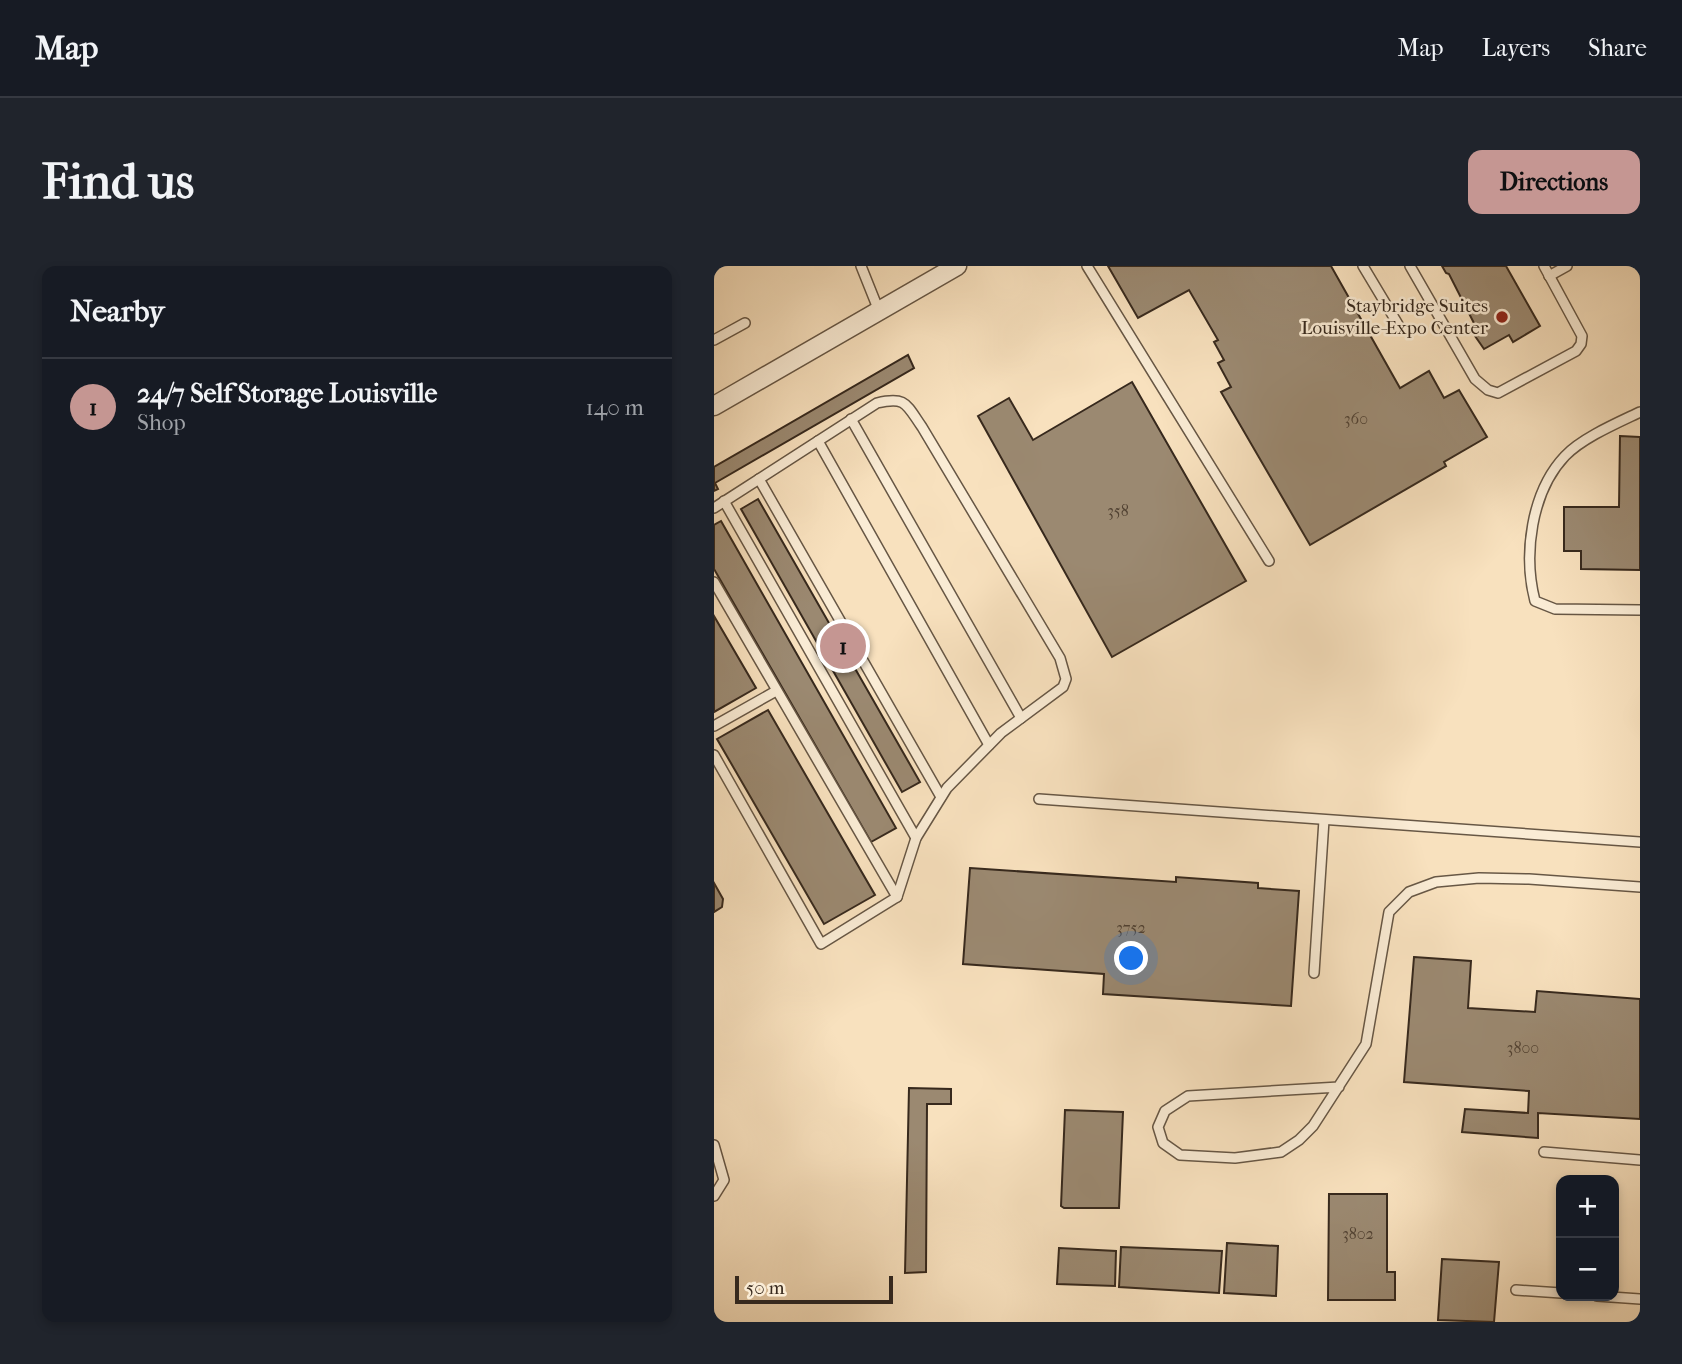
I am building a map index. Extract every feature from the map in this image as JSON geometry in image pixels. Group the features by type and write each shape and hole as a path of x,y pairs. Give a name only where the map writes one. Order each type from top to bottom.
{"street":[{"path":"714,406 957,266"}],"lane":[{"path":"861,266 878,311"},
{"path":"1087,266 1269,561"},
{"path":"1363,266 1399,326"},
{"path":"1410,266 1475,379 1488,390 1498,393 1576,351 1581,344 1582,336 1544,266"},
{"path":"1549,276 1567,266"},
{"path":"714,340 745,323"},
{"path":"714,508 877,403 894,399 905,404 922,427 1060,658 1066,679 1063,687 989,745 947,788 916,838 897,897 821,944 714,755"},
{"path":"1640,412 1604,429 1565,456 1542,491 1531,535 1531,584 1535,601 1555,609 1640,610"},
{"path":"852,419 1021,718"},
{"path":"818,441 989,745"},
{"path":"760,479 941,797"},
{"path":"724,501 916,838"},
{"path":"714,582 897,897"},
{"path":"714,726 776,691"},
{"path":"1039,799 1640,842"},
{"path":"1314,973 1324,820"},
{"path":"1339,1087 1188,1096 1165,1111 1158,1127 1163,1143 1180,1155 1235,1158 1281,1152 1299,1140 1313,1126 1339,1087 1366,1044 1389,912 1409,892 1436,882 1479,878 1640,887"},
{"path":"714,1145 724,1180 714,1196"},
{"path":"1544,1152 1640,1160"},
{"path":"1516,1290 1556,1293"},
{"path":"1619,1298 1640,1299"}],"building":[{"path":"1108,266 1331,266 1400,388 1429,371 1444,398 1459,390 1487,437 1444,462 1446,466 1310,545 1221,392 1231,387 1218,363 1224,360 1214,342 1218,340 1189,290 1138,318"},
{"name":"Staybridge Suites Louisville-Expo Center","path":"1442,266 1506,266 1540,326 1513,342 1509,335 1484,349 1475,336 1479,333 1449,274"},
{"path":"908,355 914,368 715,483 718,489 714,491 714,467"},
{"path":"1132,382 1246,581 1112,657 978,416 1009,398 1033,440"},
{"path":"1620,436 1640,437 1640,570 1581,569 1581,551 1564,551 1564,507 1619,507"},
{"path":"758,499 920,782 902,792 741,509"},
{"path":"721,521 896,828 871,842 714,569 714,525"},
{"path":"714,616 756,688 714,712"},
{"path":"768,710 875,895 824,924 717,739"},
{"path":"970,868 1176,882 1176,877 1258,883 1258,888 1299,891 1291,1006 1103,994 1104,974 963,964"},
{"path":"714,883 723,899 722,907 714,912"},
{"path":"1414,957 1471,961 1468,1008 1535,1012 1537,991 1640,999 1640,1119 1538,1113 1538,1138 1462,1132 1465,1109 1528,1113 1529,1091 1404,1082"},
{"path":"909,1088 951,1089 951,1104 927,1104 926,1272 905,1273"},
{"path":"1065,1110 1123,1112 1119,1208 1061,1206"},
{"path":"1329,1194 1387,1194 1387,1272 1395,1272 1395,1300 1328,1300"},
{"path":"1227,1243 1278,1246 1276,1296 1224,1293"},
{"path":"1121,1247 1222,1251 1219,1293 1119,1287"},
{"path":"1059,1248 1116,1251 1115,1286 1057,1284"},
{"path":"1442,1259 1499,1262 1494,1322 1438,1320"}],"place":[{"name":"Staybridge Suites Louisville-Expo Center","path":"1502,317"},
{"name":"24/7 Self Storage Louisville","path":"843,646"}]}
